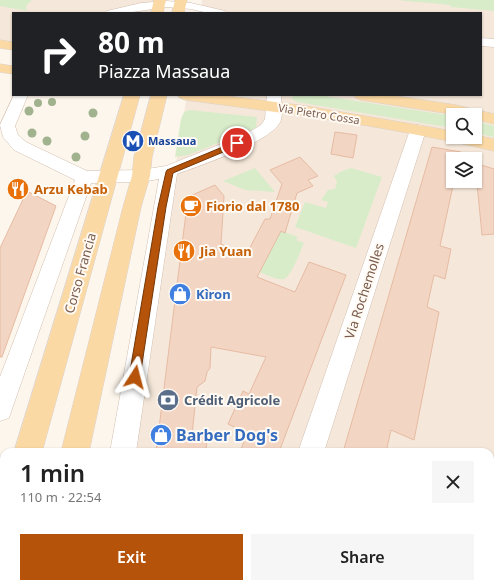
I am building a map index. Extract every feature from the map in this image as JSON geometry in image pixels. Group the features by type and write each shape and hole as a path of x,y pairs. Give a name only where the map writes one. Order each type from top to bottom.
{"main road":[{"path":"0,44 12,46"},
{"path":"0,68 12,70"},
{"name":"Corso Francia","path":"29,448 132,96"},
{"path":"76,448 159,96"},
{"name":"Via Pietro Cossa","path":"200,96 274,101 446,135"},
{"name":"Via Pietro Cossa","path":"367,96 456,110 494,119"},
{"path":"482,142 494,145"}],"street":[{"path":"114,12 143,3 181,7 198,3 219,12"},
{"path":"482,42 494,43"},
{"path":"21,96 7,126 11,137 20,146 85,177 141,176 170,172 252,138 266,129 273,120 274,101"},
{"name":"Via Rochemolles","path":"312,448 418,130"},
{"path":"123,448 162,207 170,172"},
{"path":"141,176 162,207"},
{"name":"Corso Francia","path":"0,409 6,369 85,177"}],"shaded area":[{"path":"0,0 159,0 155,12 12,12 12,46 0,44"},
{"path":"202,0 494,0 494,448 130,448 187,96 482,96 482,12 200,12"}],"green space":[{"path":"0,0 32,0 26,6 28,11 0,6"},
{"path":"396,0 494,0 494,11 451,7 450,5"},
{"path":"293,96 324,96 446,115 446,127 297,102 292,99"},
{"path":"190,110 257,117 256,128 188,155 175,157 181,119 184,112"},
{"path":"482,123 494,126 494,137 482,134"},
{"path":"255,168 275,192 245,190 223,181"},
{"path":"351,168 382,177 356,248 295,227 305,202 326,208 328,202 321,200 328,190 335,189 337,182 334,176"},
{"path":"281,231 298,237 296,240 304,243 290,274 284,279 275,278 259,272"}],"building":[{"path":"335,132 357,135 353,158 331,154"},
{"path":"432,147 461,152 446,152 446,188 452,188 440,246 451,249 445,279 434,275 427,307 439,312 414,440 391,430 387,448 344,448"},
{"path":"300,157 318,176 308,180 313,186 297,193 285,233 281,231 257,277 295,292 309,262 346,275 281,448 241,448 247,433 228,424 243,391 249,394 266,357 211,347 210,368 207,372 205,381 197,387 192,435 207,435 206,448 157,448 188,197 215,185 224,196 221,244 246,255 265,219 270,219 282,184 270,170"},
{"path":"482,165 494,169 494,234 482,235 477,188 482,188"},
{"path":"27,191 56,206 2,357 0,357 0,248"}],"place":[{"name":"Massaua","path":"133,141"},
{"name":"Arzu Kebab","path":"18,189"},
{"name":"Fiorio dal 1780","path":"191,206"},
{"name":"Jia Yuan","path":"184,251"},
{"name":"Kìron","path":"180,294"},
{"name":"Crédit Agricole","path":"168,400"},
{"name":"Barber Dog's","path":"161,435"}],"route":[{"path":"135,377 162,207 170,172 179,166 237,143"}]}
